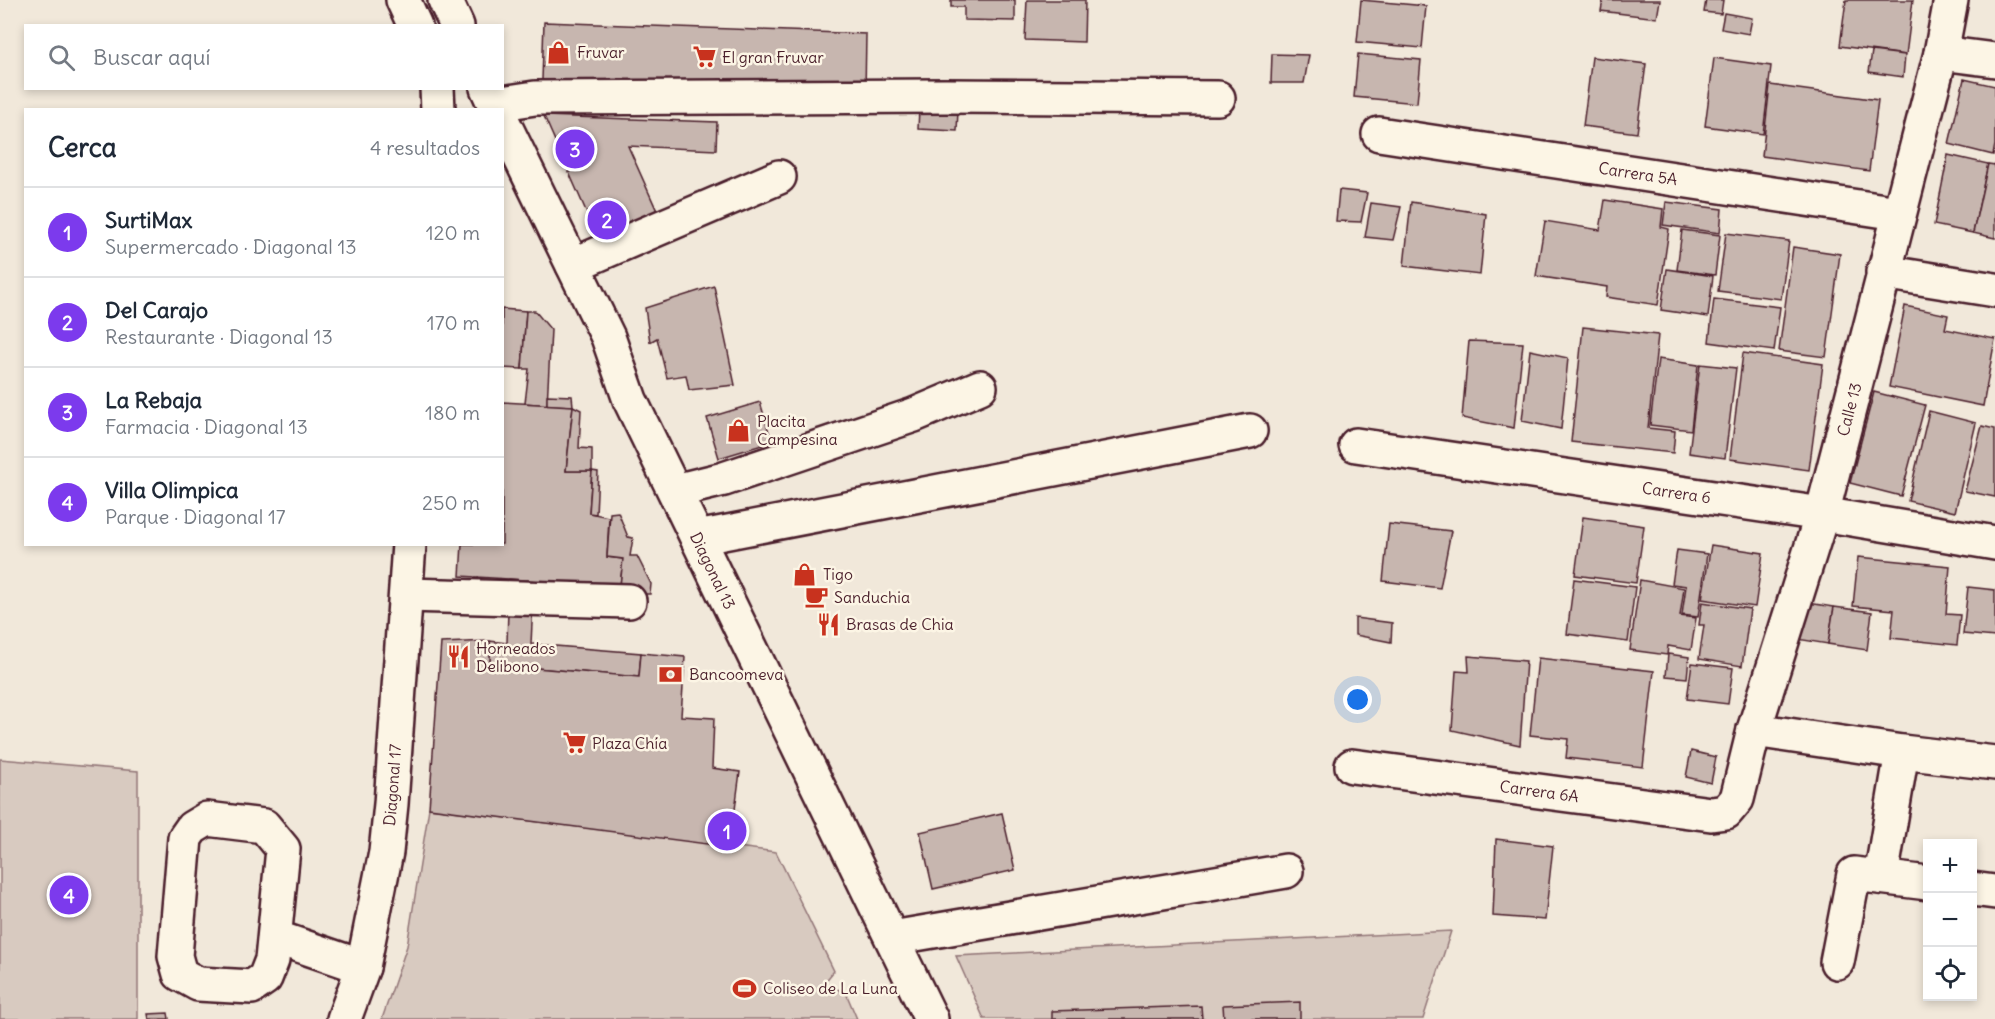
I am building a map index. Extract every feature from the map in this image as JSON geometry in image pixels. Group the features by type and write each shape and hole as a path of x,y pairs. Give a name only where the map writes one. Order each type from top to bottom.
{"street":[{"path":"403,0 415,24"},
{"path":"445,0 456,24"},
{"name":"Calle 13","path":"1726,812 1737,799 1754,730 1822,514 1941,53 1951,0"},
{"path":"1941,53 1995,60"},
{"path":"437,90 438,108"},
{"path":"495,105 535,98 958,96 1218,98"},
{"name":"Diagonal 13","path":"504,123 608,338 630,400 931,1019"},
{"name":"Carrera 5A","path":"1379,134 1898,213"},
{"path":"573,265 779,177"},
{"path":"504,178 573,319 608,338"},
{"path":"1883,272 1995,290"},
{"path":"675,491 724,479 914,415 980,387"},
{"path":"697,538 1250,430"},
{"name":"Carrera 6","path":"1356,445 1822,514 1995,543"},
{"name":"Diagonal 17","path":"344,1019 363,967 376,906 391,804 409,546"},
{"path":"406,595 629,601"},
{"path":"1754,730 1995,763"},
{"path":"1881,877 1902,752"},
{"name":"Carrera 6A","path":"1352,766 1710,814 1726,812"},
{"path":"207,819 264,826 283,849 275,937 272,960 265,978 252,987 198,984 180,974 175,956 185,838 192,828 207,819"},
{"path":"892,938 1286,871"},
{"path":"1837,962 1854,874 1923,882"},
{"path":"1977,890 1995,892"},
{"path":"275,937 363,967"}],"shaded area":[{"path":"0,759 138,771 138,1019 0,1019"},
{"path":"429,808 776,852 834,971 824,983 846,993 857,1019 382,1019 407,946"},
{"path":"1451,931 1423,1019 984,1019 956,956"}],"building":[{"path":"951,0 1015,0 1015,21 964,20 964,7 951,7"},
{"path":"1027,0 1085,0 1084,42 1025,40"},
{"path":"1361,0 1426,6 1422,48 1357,42"},
{"path":"1603,0 1660,0 1657,18 1601,11"},
{"path":"1706,0 1723,0 1721,14 1704,12"},
{"path":"1846,0 1913,0 1906,55 1840,46"},
{"path":"1724,13 1752,18 1749,34 1721,29"},
{"name":"El gran Fruvar","path":"544,22 866,34 865,92 542,80"},
{"path":"1872,51 1905,55 1903,77 1869,72"},
{"path":"1272,54 1309,55 1304,83 1271,83"},
{"path":"1358,54 1421,60 1417,103 1354,97"},
{"path":"1592,57 1646,64 1637,133 1583,126"},
{"path":"1714,58 1771,66 1763,134 1705,126"},
{"path":"1964,79 1995,86 1993,155 1949,144"},
{"path":"1770,85 1878,100 1869,171 1762,156"},
{"path":"919,109 958,110 957,131 918,129"},
{"path":"544,116 717,122 716,150 628,146 657,211 598,238"},
{"path":"1948,155 1988,164 1973,233 1934,225"},
{"path":"1988,164 1995,165 1995,238 1973,233"},
{"path":"1339,190 1367,193 1361,222 1336,221"},
{"path":"1605,200 1663,209 1661,227 1669,229 1658,305 1606,297 1607,287 1536,276 1545,221 1600,230"},
{"path":"1411,202 1486,214 1480,275 1404,266"},
{"path":"1666,202 1722,209 1720,233 1663,225"},
{"path":"1371,203 1401,207 1393,240 1365,237"},
{"path":"1682,230 1720,235 1715,275 1677,270"},
{"path":"1726,233 1789,241 1781,299 1718,291"},
{"path":"1793,247 1840,254 1826,357 1779,351"},
{"path":"1667,269 1713,276 1708,317 1661,310"},
{"path":"714,286 735,385 689,390 686,375 667,378 657,338 650,342 645,308"},
{"path":"1714,299 1780,307 1774,351 1709,342"},
{"path":"1905,306 1948,315 1945,329 1995,339 1983,406 1889,387"},
{"path":"504,309 526,311 522,369 504,368"},
{"path":"526,311 535,311 551,330 547,405 525,403 529,369 522,369"},
{"path":"1583,327 1658,335 1648,428 1675,431 1673,453 1571,442"},
{"path":"1469,341 1523,343 1514,428 1462,418"},
{"path":"1530,350 1568,358 1561,429 1522,421"},
{"path":"1743,353 1823,364 1809,470 1730,459"},
{"path":"1658,359 1698,365 1691,430 1650,425"},
{"path":"1700,364 1736,368 1725,458 1689,453"},
{"path":"1874,392 1925,405 1901,496 1850,483"},
{"path":"547,395 572,396 573,406 547,405"},
{"path":"504,402 573,406 566,471 592,471 589,513 609,517 607,557 623,559 620,586 460,576 462,546 504,546"},
{"name":"Placita Campesina","path":"760,402 772,442 719,458 707,418"},
{"path":"573,406 581,410 579,448 592,449 592,471 566,471"},
{"path":"1929,411 1976,423 1955,512 1908,501"},
{"path":"1982,426 1995,429 1995,497 1965,491"},
{"path":"592,471 598,472 596,514 589,513"},
{"path":"618,512 628,537 633,538 630,556 637,556 651,584 650,594 624,594 620,586 623,559 607,557 610,513"},
{"path":"1583,517 1644,526 1636,583 1575,575"},
{"path":"1389,524 1451,531 1440,588 1383,581"},
{"path":"1711,545 1763,553 1755,607 1702,599"},
{"path":"1677,550 1707,554 1698,617 1682,615 1686,586 1672,584"},
{"path":"1858,557 1950,566 1946,614 1960,615 1957,645 1891,638 1894,610 1853,606"},
{"path":"509,579 534,581 531,644 641,653 639,677 490,664 490,641 507,643"},
{"path":"1574,579 1635,587 1628,642 1567,634"},
{"path":"1640,580 1684,588 1680,616 1696,618 1691,650 1668,646 1667,655 1630,650"},
{"path":"1968,587 1995,590 1995,637 1963,634"},
{"path":"1702,602 1750,609 1742,666 1699,659 1704,625 1699,625"},
{"path":"1802,602 1834,607 1828,644 1797,639"},
{"path":"1834,607 1872,612 1867,650 1828,644"},
{"path":"1355,618 1392,623 1391,642 1355,635"},
{"name":"Plaza Chía","path":"490,641 490,664 639,677 641,653 685,657 681,716 714,718 712,768 740,772 730,847 429,808 441,643"},
{"path":"1668,654 1689,657 1687,678 1666,676"},
{"path":"1468,656 1526,661 1520,745 1452,730 1456,671 1469,672"},
{"path":"1538,658 1654,671 1643,767 1566,758 1568,739 1530,735"},
{"path":"1692,663 1733,668 1728,704 1687,699"},
{"path":"1691,751 1716,757 1711,783 1686,777"},
{"path":"1002,813 1015,870 933,889 920,832"},
{"path":"1496,839 1553,846 1545,920 1493,916"},
{"path":"1300,1002 1300,1019 1224,1019 1223,1005"},
{"path":"1201,1006 1202,1019 1052,1019 1052,1011"},
{"path":"168,1013 169,1019 149,1019 148,1014"}],"place":[{"name":"Fruvar","path":"559,52"},
{"name":"El gran Fruvar","path":"704,57"},
{"name":"La Rebaja","path":"575,149"},
{"name":"Del Carajo","path":"607,220"},
{"name":"Placita Campesina","path":"739,430"},
{"name":"Tigo","path":"805,574"},
{"name":"Sanduchia","path":"816,597"},
{"name":"Brasas de Chia","path":"828,624"},
{"name":"Horneados Delibono","path":"458,657"},
{"name":"Bancoomeva","path":"671,674"},
{"name":"Plaza Chía","path":"574,743"},
{"name":"SurtiMax","path":"727,831"},
{"name":"Villa Olimpica","path":"69,895"},
{"name":"Coliseo de La Luna","path":"745,988"}]}
